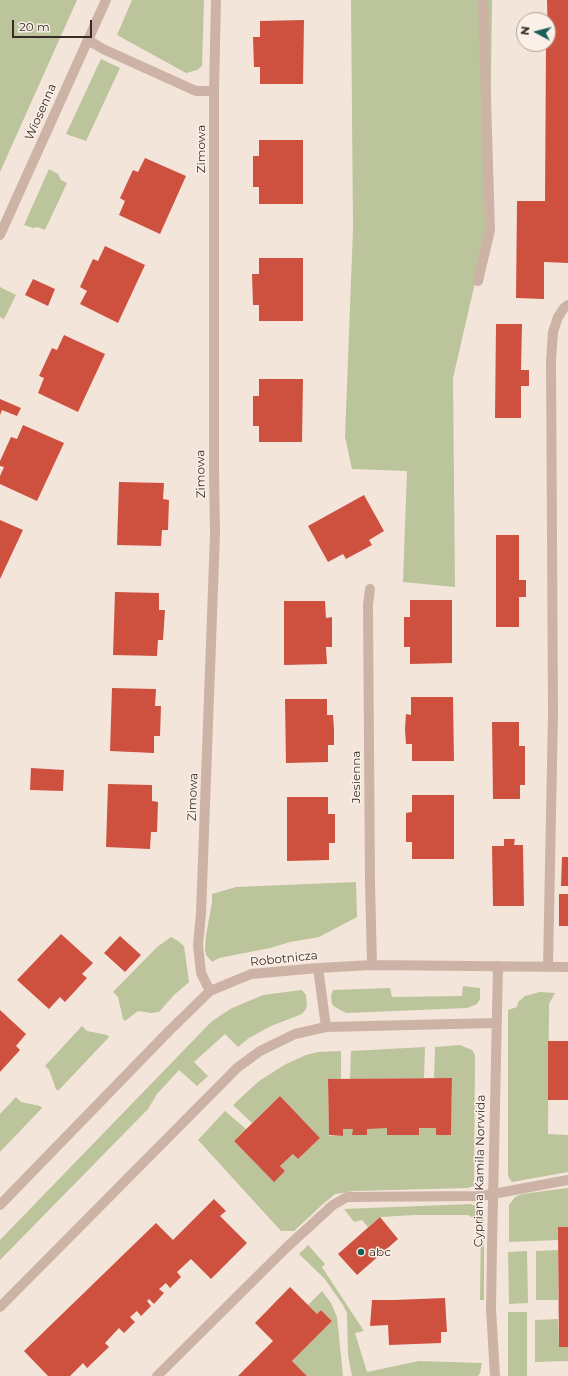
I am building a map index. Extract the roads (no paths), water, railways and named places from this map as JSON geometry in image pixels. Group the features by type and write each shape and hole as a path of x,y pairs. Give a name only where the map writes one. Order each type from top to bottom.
{"street":[{"name":"Wiosenna","path":"0,235 106,0"},
{"name":"Zimowa","path":"210,991 201,973 198,945 201,913 216,534 214,471 214,91 216,0"},
{"path":"478,281 490,230 483,0"},
{"path":"88,40 103,49 196,91 214,91"},
{"path":"548,967 553,713 551,361 553,332 558,317 568,305"},
{"name":"Jesienna","path":"370,589 368,605 372,965"},
{"name":"Robotnicza","path":"0,1205 169,1031 210,991 251,974 318,968 372,965 568,967"},
{"name":"Cypriana Kamila Norwida","path":"495,1376 492,1309 492,1194 498,966"},
{"path":"318,968 326,1027"},
{"path":"0,1307 237,1068 260,1051 295,1034 326,1027 496,1023"},
{"path":"157,1376 287,1248 333,1205 347,1198 479,1196 568,1180"}],"place":[{"name":"abc","path":"361,1252"}]}
